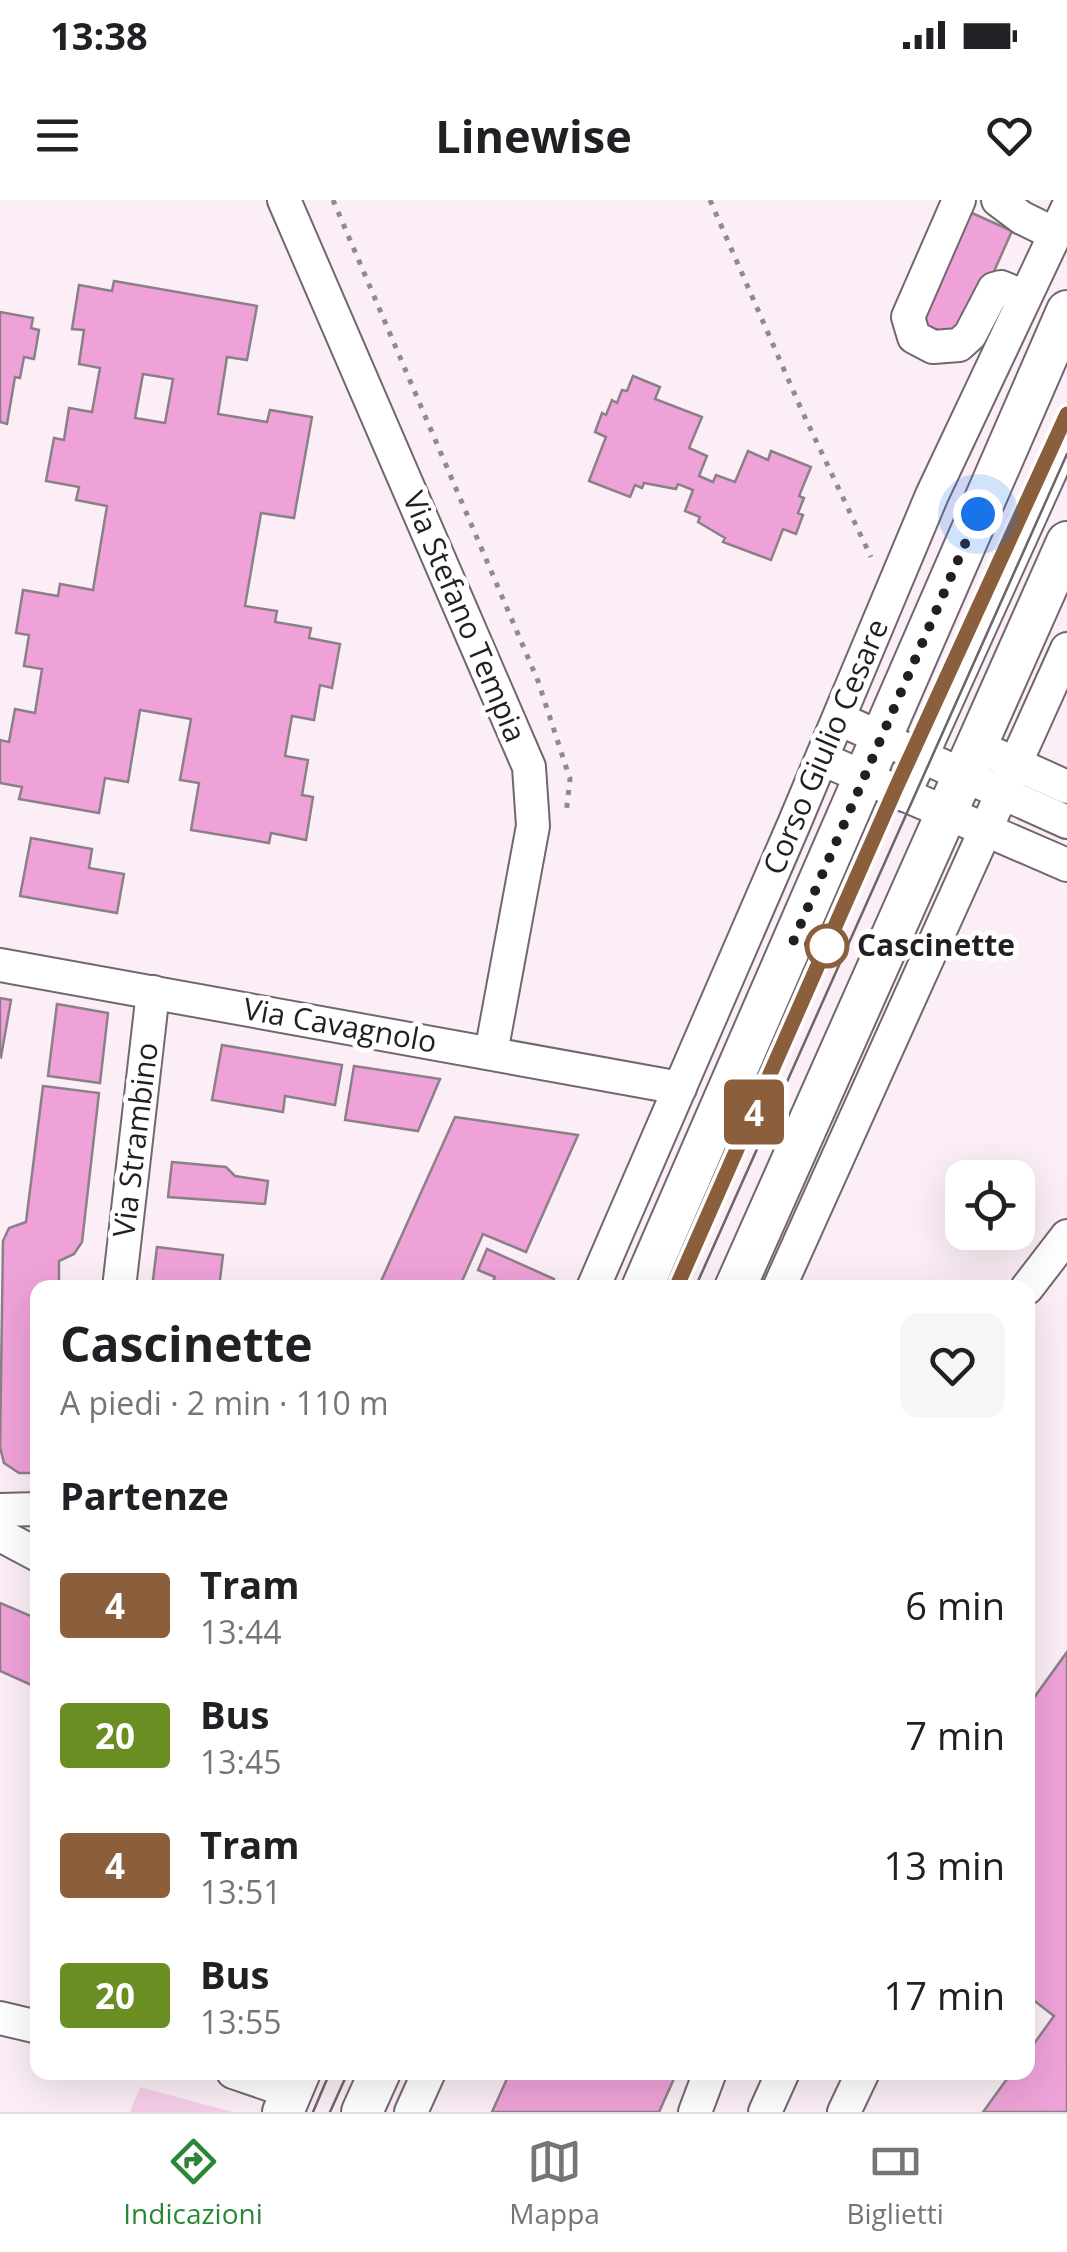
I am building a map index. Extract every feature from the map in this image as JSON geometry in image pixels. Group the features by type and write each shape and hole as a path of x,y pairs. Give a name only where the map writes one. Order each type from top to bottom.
{"main road":[{"name":"Corso Giulio Cesare","path":"645,1280 1067,311"},
{"path":"740,1280 1067,542"},
{"path":"362,2112 376,2080"}],"street":[{"name":"Via Stefano Tempia","path":"284,200 529,767 533,826 492,1053"},
{"path":"959,200 908,317 914,337 933,347 960,346 994,289 1001,287 1025,297"},
{"path":"998,200 1022,218 1061,222"},
{"name":"Corso Giulio Cesare","path":"596,1280 932,496 1061,222"},
{"path":"904,795 1067,434"},
{"path":"783,1280 1006,778 1065,661"},
{"path":"839,718 922,757 969,761 1006,778 1067,822"},
{"path":"822,758 1067,866"},
{"path":"1006,778 1067,786"},
{"name":"Via Cavagnolo","path":"0,965 680,1088"},
{"name":"Via Strambino","path":"120,1280 154,992"},
{"path":"1033,1280 1067,1236"},
{"path":"0,1510 30,1509"},
{"path":"0,1535 30,1552"},
{"path":"0,2018 30,2025"},
{"path":"259,2080 291,2092"},
{"path":"411,2112 425,2080"},
{"path":"695,2112 707,2080"},
{"path":"766,2112 780,2080"},
{"path":"844,2112 858,2080"}],"path":[{"path":"710,200 874,564"}],"shaded area":[{"path":"140,2087 232,2112 130,2112"}],"building":[{"path":"954,205 1012,231 963,341 905,316"},
{"path":"114,281 257,306 247,360 227,357 218,414 267,422 270,410 312,417 294,518 261,513 245,606 277,611 275,622 311,628 309,638 340,644 332,688 320,685 314,720 292,716 285,756 308,760 302,795 313,797 306,840 271,833 269,843 191,830 199,783 180,780 191,719 140,710 128,782 105,778 99,813 19,799 22,787 0,783 0,740 9,742 15,709 35,713 42,669 24,666 29,635 16,633 23,590 58,596 60,584 93,590 107,506 76,500 79,487 46,481 54,438 64,440 69,408 92,412 100,368 79,364 84,330 72,329 79,285 112,291","holes":["143,374 173,379 165,423 135,418"]},
{"path":"0,312 33,318 31,328 39,330 34,359 24,357 20,378 15,377 7,424 0,422"},
{"path":"633,376 660,387 655,399 702,417 689,448 707,456 699,476 713,482 716,475 735,482 748,451 768,460 771,451 811,467 799,496 804,498 798,513 803,515 796,534 783,529 771,560 723,542 725,538 698,522 700,517 685,511 693,490 678,484 676,489 644,483 642,488 635,485 630,497 589,481 606,437 595,432 602,413 606,415 612,400 617,403"},
{"path":"31,838 92,849 89,868 124,874 117,913 20,896"},
{"path":"0,998 11,1000 1,1057 0,1056"},
{"path":"57,1004 108,1013 100,1083 48,1076"},
{"path":"222,1045 342,1065 335,1105 285,1096 283,1112 212,1100"},
{"path":"354,1066 440,1079 418,1131 345,1120"},
{"path":"43,1086 99,1093 82,1242 74,1254 59,1261 59,1280 30,1280 30,1473 19,1473 4,1463 0,1447 3,1241 9,1228 26,1222"},
{"path":"455,1117 578,1135 526,1252 483,1234 463,1280 382,1280"},
{"path":"172,1162 226,1167 235,1176 268,1181 265,1204 168,1197"},
{"path":"157,1247 223,1255 220,1280 153,1280"},
{"path":"487,1249 554,1279 494,1280 495,1277 478,1270"},
{"path":"0,1603 30,1616 30,1684 0,1671"},
{"path":"1067,1652 1067,2112 983,2112 1006,2080 1035,2080 1035,2042 1054,2016 1035,2001 1035,1696"},
{"path":"506,2080 673,2080 659,2112 492,2112"}],"tram line":[{"path":"680,1280 895,791 1067,414"},
{"name":"4","path":"680,1280 895,790 1067,414"},
{"path":"699,1280 1067,454"},
{"path":"313,2112 327,2080"},
{"path":"330,2112 344,2080"}],"place":[{"name":"Cascinette","path":"827,946"}],"route":[{"path":"827,946 793,942 978,514"}]}
